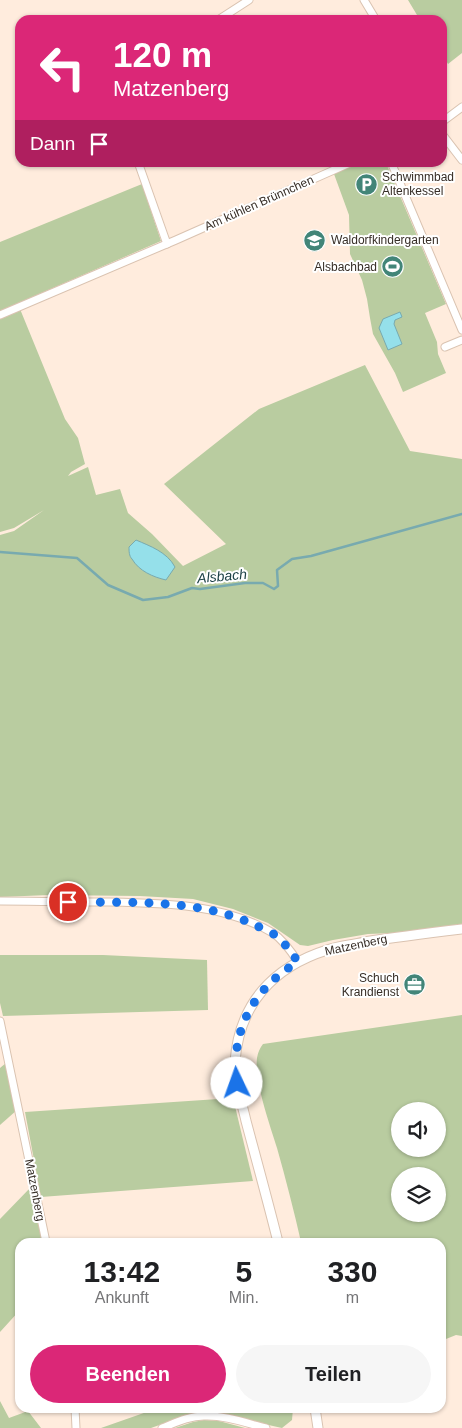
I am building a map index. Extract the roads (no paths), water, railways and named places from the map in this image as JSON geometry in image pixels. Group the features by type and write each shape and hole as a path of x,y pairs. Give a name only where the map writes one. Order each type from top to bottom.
{"street":[{"path":"226,15 249,0"},
{"path":"364,0 373,15"},
{"path":"447,118 462,108"},
{"path":"447,140 462,160"},
{"path":"140,167 167,244"},
{"name":"Am kühlen Brünnchen","path":"0,315 341,167"},
{"path":"392,167 462,330"},
{"path":"445,347 462,340"},
{"path":"0,901 173,904 206,910 246,921 274,934 284,943 298,962"},
{"name":"Matzenberg","path":"277,1238 239,1091 235,1062 238,1040 245,1018 256,999 274,978 298,962 328,950 382,939 462,928"},
{"name":"Matzenberg","path":"0,1021 45,1238"},
{"path":"75,1413 76,1428"},
{"path":"316,1413 318,1428"},
{"path":"162,1428 190,1418 204,1416 219,1417 266,1428"}],"water":[{"path":"400,312 402,317 395,320 394,324 402,344 388,350 379,328 383,319"},
{"path":"136,540 158,550 172,562 175,567 166,580 147,573 135,563 130,556 129,547"}],"waterway":[{"name":"Alsbach","path":"0,552 77,558 108,585 143,600 168,597 192,588 200,589 245,583 263,583 274,589 278,586 277,570 292,559 311,556 462,514"}],"place":[{"name":"Schwimmbad Altenkessel","path":"366,184"},
{"name":"Waldorfkindergarten","path":"315,240"},
{"name":"Alsbachbad","path":"393,267"},
{"name":"Schuch Krandienst","path":"415,985"}]}
